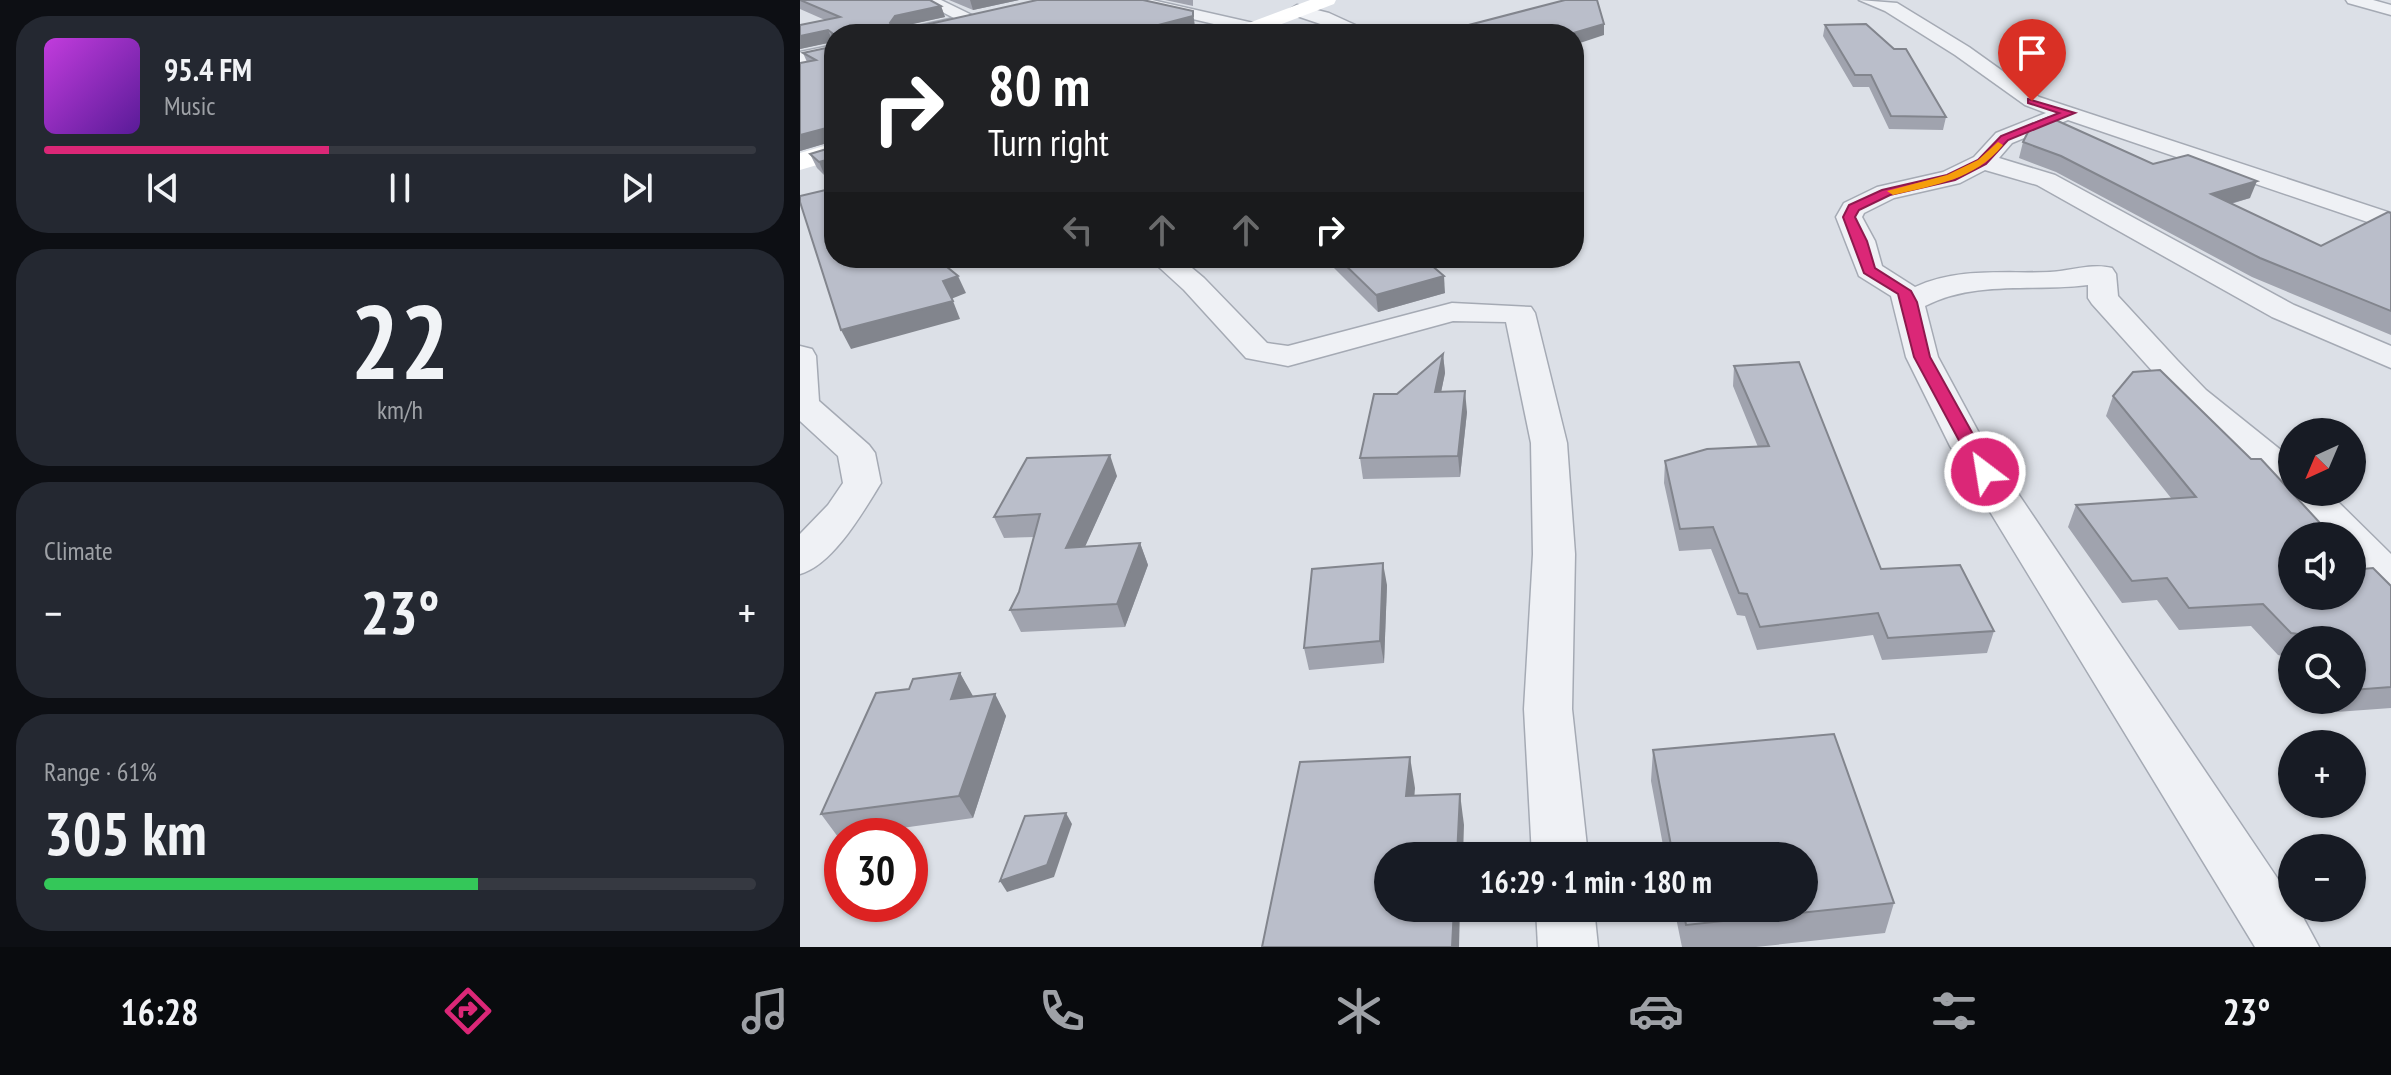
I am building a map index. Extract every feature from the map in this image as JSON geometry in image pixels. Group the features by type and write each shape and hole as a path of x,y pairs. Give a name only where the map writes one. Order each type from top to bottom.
{"main road":[{"path":"1262,24 1327,0"},
{"path":"800,162 824,154"}],"street":[{"path":"927,0 978,18 951,24"},
{"path":"1131,0 1218,24"},
{"path":"1867,0 1892,4 2032,101 2391,222"},
{"path":"2354,0 2391,10"},
{"path":"1297,10 1341,24"},
{"path":"800,58 824,53"},
{"path":"2070,113 2004,138 1982,162 1951,178 1886,192 1853,208 1849,217 1861,241 1869,270 1903,291 1909,302 1922,357 1968,446 2289,947"},
{"path":"1982,162 2010,167 2046,180 2133,261 2283,311 2391,358"},
{"path":"1909,302 1941,286 2005,279 2051,281 2133,261"},
{"path":"2133,261 2103,298 2194,397 2278,466"},
{"path":"1175,268 1257,351 1288,356 1452,312 1520,313 1549,443 1554,554 1548,709 1559,842"},
{"path":"800,356 802,404 856,453 862,483 842,514 800,560"},
{"path":"2319,506 2334,522"},
{"path":"2366,554 2391,579"},
{"path":"1566,922 1568,947"}],"building":[{"path":"800,0 930,0 941,6 895,16 891,24 824,24 824,31 800,36 800,25 840,17"},
{"path":"1037,0 1143,0 1193,11 1193,16 1162,24 929,24"},
{"path":"1565,0 1597,0 1604,24 1584,30 1584,24 1473,24"},
{"path":"1866,24 1894,49 1906,49 1946,117 1891,116 1871,75 1855,75 1825,25"},
{"path":"824,48 824,129 800,135 800,63 816,60 803,53"},
{"path":"2049,117 2153,164 2188,155 2257,181 2211,194 2321,246 2391,213 2391,311 2260,258 2061,156 2023,142 2032,124"},
{"path":"824,150 824,161 819,162 810,154"},
{"path":"824,190 824,268 948,268 958,276 943,281 953,301 841,330 800,196"},
{"path":"1348,268 1435,268 1444,276 1376,295"},
{"path":"1443,354 1435,392 1465,391 1458,456 1360,458 1374,394 1397,394"},
{"path":"1799,362 1881,569 1960,565 1994,631 1888,638 1878,613 1760,627 1747,594 1739,593 1713,527 1680,529 1665,461 1707,449 1769,446 1734,366"},
{"path":"2160,370 2251,459 2261,459 2278,477 2278,506 2304,506 2319,522 2278,522 2278,610 2366,610 2366,569 2373,568 2391,586 2391,687 2366,689 2366,626 2284,626 2263,604 2189,608 2167,578 2132,581 2076,505 2196,497 2113,396 2133,372"},
{"path":"1110,455 1066,548 1140,543 1117,604 1010,610 1019,592 1040,514 994,517 1027,458"},
{"path":"1383,563 1380,641 1304,648 1312,569"},
{"path":"960,673 951,699 995,694 959,796 821,814 876,693 909,689 913,679"},
{"path":"1834,734 1894,903 1818,911 1818,842 1670,842 1653,750"},
{"path":"1410,757 1406,796 1460,794 1458,842 1374,842 1374,922 1453,922 1452,947 1262,947 1300,762"},
{"path":"1066,813 1047,865 1000,881 1025,816"},
{"path":"1685,922 1714,922 1686,925"}],"slow traffic":[{"path":"1893,191 1951,178 1982,162 1998,145"}],"route":[{"path":"1985,472 1968,446 1922,357 1909,302 1903,291 1869,270 1861,241 1849,217 1853,208 1886,192 1951,178 1982,162 2004,138 2070,113 2032,101"}]}
